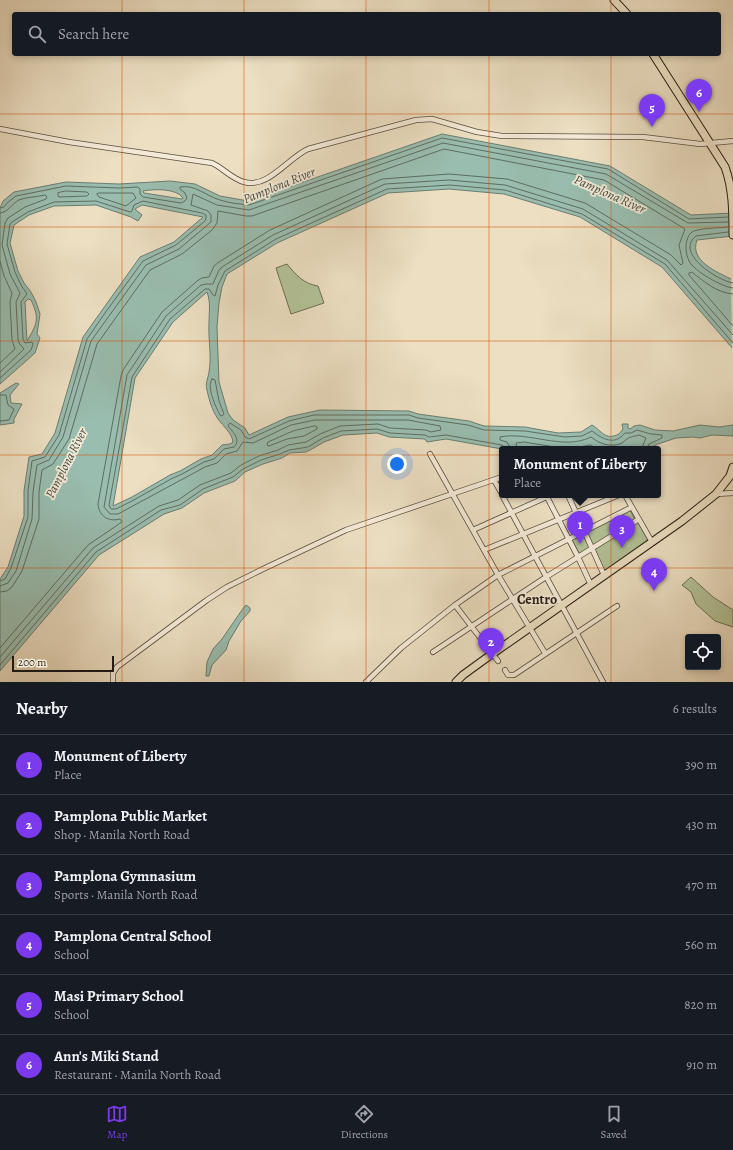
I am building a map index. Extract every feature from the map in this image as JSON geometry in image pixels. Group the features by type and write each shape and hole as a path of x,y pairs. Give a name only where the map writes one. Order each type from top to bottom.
{"highway":[{"path":"614,0 625,12"},
{"path":"654,56 729,175 733,199 733,235"},
{"path":"456,682 493,653 652,542 716,494 730,476 733,467"}],"street":[{"path":"0,129 69,142 212,163 239,180 250,183 262,181 308,149 424,119 432,119 477,132 502,136 643,137 696,144 733,141"},
{"path":"430,454 498,575 545,653"},
{"path":"113,682 113,673 117,667 207,600 227,587 305,548 346,530 499,478"},
{"path":"494,480 499,489"},
{"path":"716,494 733,493"},
{"path":"504,498 603,682"},
{"path":"473,530 544,498"},
{"path":"549,498 591,585"},
{"path":"569,498 604,575"},
{"path":"484,550 612,498"},
{"path":"628,498 652,542"},
{"path":"366,682 402,648 455,605 498,575 632,506"},
{"path":"433,652 578,556 639,519"},
{"path":"455,605 498,661"},
{"path":"505,670 508,675 514,675 576,632 617,606"}],"shaded area":[{"path":"287,264 301,278 313,285 318,286 324,303 291,314 276,268"},
{"path":"630,510 635,520 592,546 586,532"},
{"path":"638,522 649,542 603,572 594,550"},
{"path":"583,534 590,548 579,554 572,540"},
{"path":"691,577 713,597 733,610 733,627 715,621 696,604 691,592 682,585"}],"water":[{"name":"Pamplona River","path":"442,134 610,166 691,215 733,213 733,236 697,240 696,247 697,254 706,265 733,280 733,349 662,267 580,217 504,194 449,189 388,193 277,243 227,274 222,287 219,303 217,327 219,382 228,413 233,420 245,428 249,435 288,417 320,410 409,411 418,414 469,421 484,426 525,427 558,433 581,432 592,425 607,436 619,434 623,429 622,424 628,424 628,428 630,429 634,426 640,425 655,430 673,431 700,425 719,427 733,425 733,436 712,435 700,438 676,438 654,446 499,446 499,448 446,439 427,442 425,439 389,437 377,433 343,435 324,442 306,452 290,453 282,458 245,472 235,481 204,493 182,508 164,514 99,555 0,671 0,579 8,567 24,516 24,491 29,457 42,454 55,433 83,337 140,257 174,242 203,217 142,205 135,209 142,215 138,221 131,217 96,205 54,206 29,215 14,225 10,243 18,271 24,283 31,292 40,314 37,334 40,338 35,353 0,384 0,208 3,201 14,192 66,182 119,184 170,181 195,184 220,196 248,201","holes":["153,190 175,192 183,198 144,193 143,191","207,292 209,303 210,360 206,388 214,412 229,433 233,442 222,445 212,455 201,459 113,506 135,378 173,322","28,299 31,300 36,312 36,321 27,341 25,302"]},
{"path":"16,383 19,384 10,395 11,403 22,404 14,419 14,423 0,425 0,393"},
{"path":"246,605 250,608 250,611 241,621 229,641 226,650 212,665 209,676 206,676 207,662 213,649 222,639"}],"pier":[{"path":"731,276 733,277 733,351 732,350"}],"place":[{"name":"Ann's Miki Stand","path":"699,112"},
{"name":"Masi Primary School","path":"652,127"},
{"name":"Monument of Liberty","path":"580,544"},
{"name":"Pamplona Gymnasium","path":"622,548"},
{"name":"Pamplona Central School","path":"654,591"},
{"name":"Pamplona Public Market","path":"491,661"}],"district":[{"name":"Centro","path":"537,599"}]}
